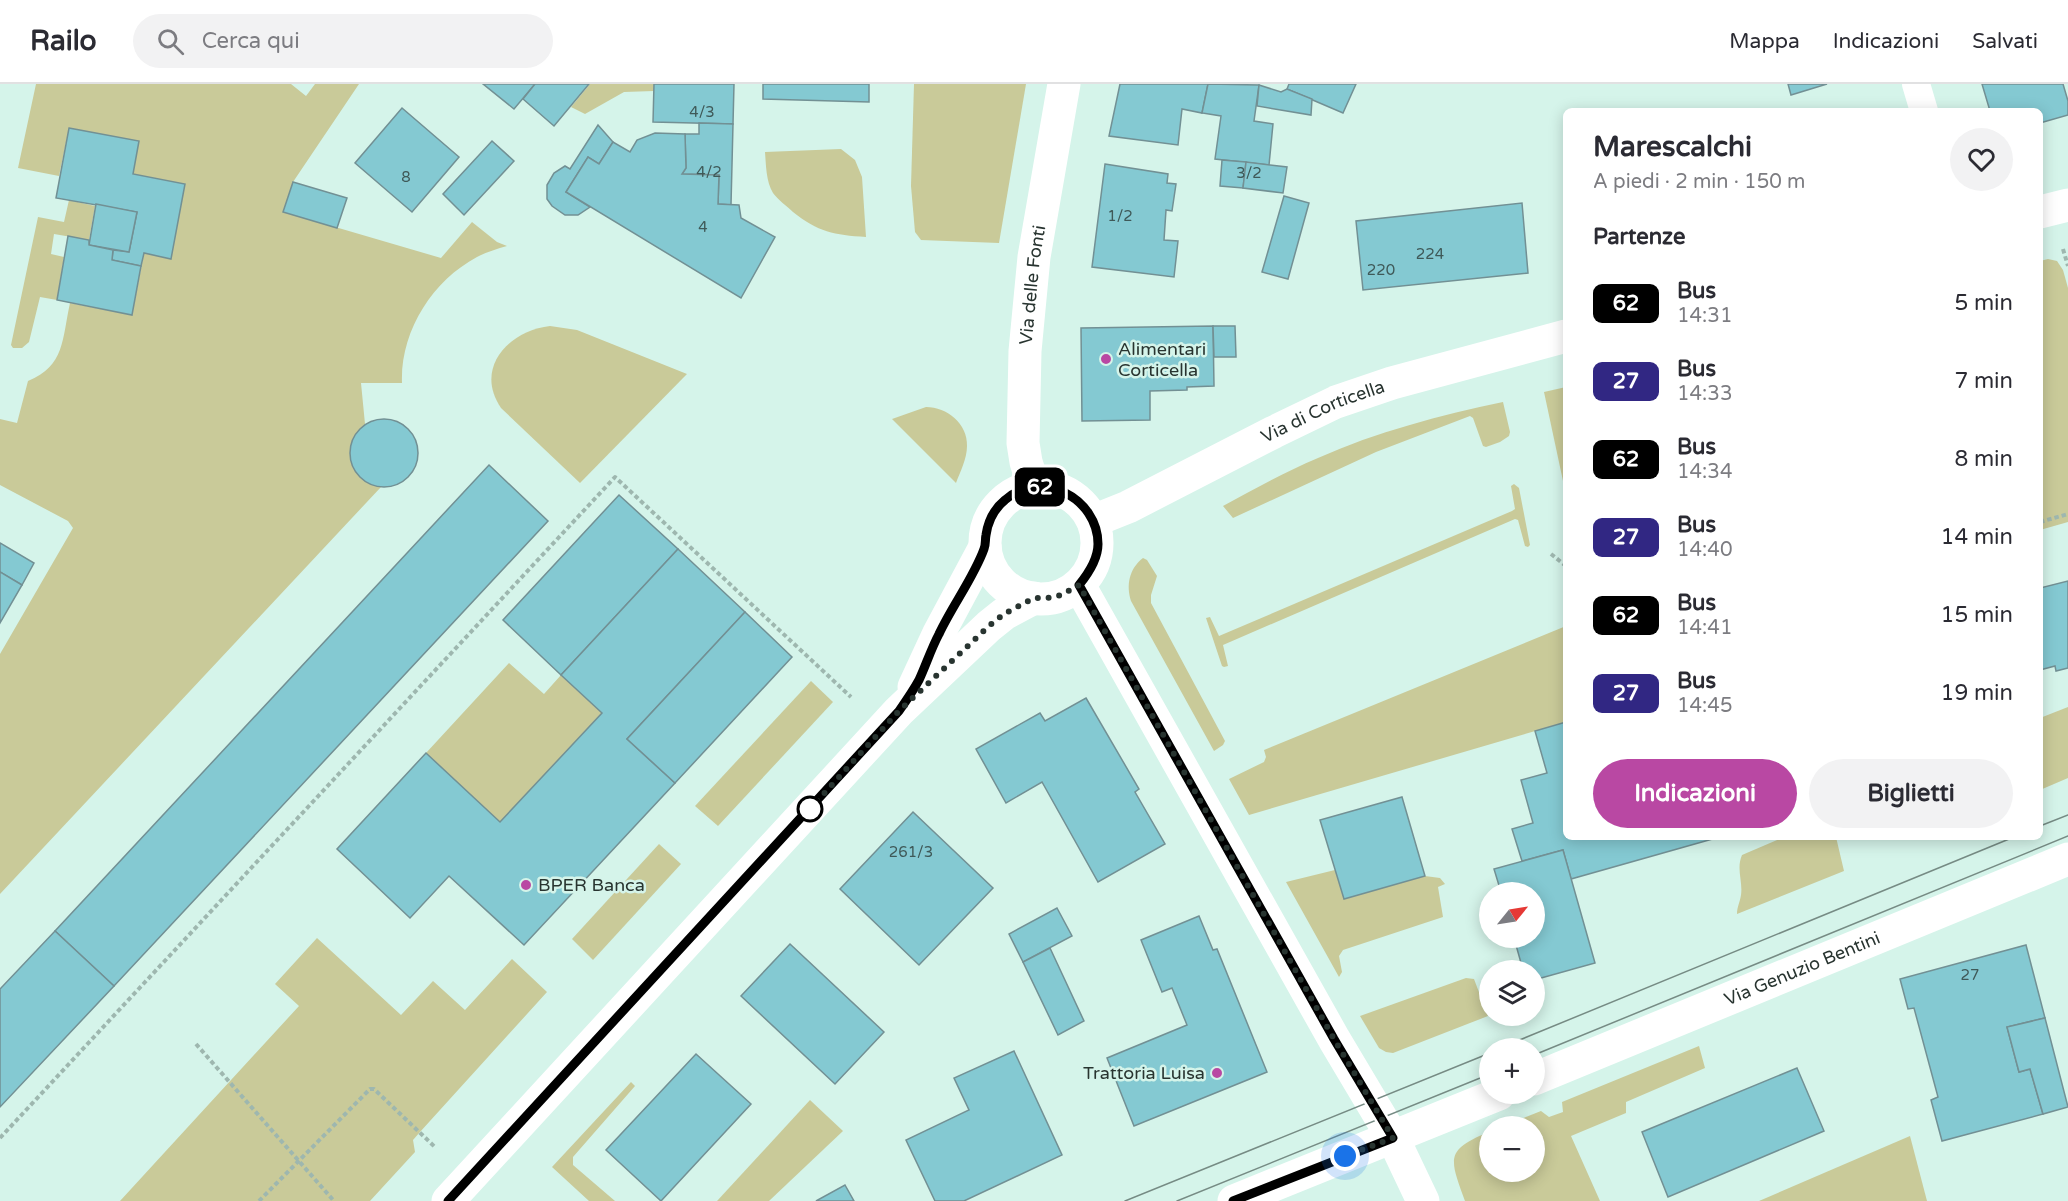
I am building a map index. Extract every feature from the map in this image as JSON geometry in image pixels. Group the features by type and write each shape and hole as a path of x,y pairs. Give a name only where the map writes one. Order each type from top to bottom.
{"street":[{"name":"Via delle Fonti","path":"1034,488 1023,443 1025,351 1034,257 1064,84"},
{"path":"2043,211 2068,205"},
{"name":"Via di Corticella","path":"1093,521 1128,507 1336,402 1392,382 1563,337"},
{"path":"1054,488 1070,495 1084,506 1093,521 1098,544 1096,557 1079,585 1061,595 1034,598 1021,595 999,579 987,557 989,522 996,508 1007,498 1022,490 1054,488"},
{"path":"899,711 919,680 939,633 986,547"},
{"path":"1079,585 1338,1046 1393,1138 1423,1201"},
{"path":"448,1201 899,711 989,626 1004,614 1034,598"},
{"name":"Via Genuzio Bentini","path":"1545,1074 2068,859"},
{"path":"1233,1201 1479,1102"}],"lane":[{"path":"1916,84 1923,108"}],"path":[{"path":"2062,246 2068,266"},
{"path":"0,1138 615,477 851,698"},
{"path":"2043,521 2068,514"},
{"path":"1551,554 1563,564"},
{"path":"196,1044 334,1201"},
{"path":"259,1201 370,1089 374,1089 436,1148"}],"green space":[{"path":"36,84 291,84 306,96 315,84 359,84 293,182 284,212 441,258 472,222 497,242 507,246 480,255 461,267 433,294 413,327 403,364 402,383 361,383 365,424 357,432 353,441 352,461 362,477 381,487 0,894 0,654 73,528 68,521 0,485 0,419 17,423 28,381 49,368 60,350 70,303 132,315 144,253 171,258 185,184 133,174 69,128 59,176 18,168"},
{"path":"590,84 654,84 654,91 624,92 585,114 571,107"},
{"path":"914,84 1026,84 999,243 921,240 915,232 911,186"},
{"path":"841,149 855,160 862,177 866,237 835,233 810,224 777,198 769,184 765,152"},
{"path":"69,200 95,206 89,240 54,234 51,254 64,257 57,300 40,297 29,342 22,348 13,348 11,345 38,217 64,222"},
{"path":"2043,260 2057,261 2063,270 2068,288 2068,522 2043,529"},
{"path":"550,326 577,330 687,374 580,483 501,408 491,379 500,354 509,344 521,335"},
{"path":"1563,388 1563,481 1544,392"},
{"path":"1503,402 1510,432 1509,436 1500,442 1483,446 1473,418 1470,416 1376,452 1233,518 1223,506 1294,469 1363,440 1433,419"},
{"path":"926,407 941,410 955,418 964,431 967,451 956,483 892,419"},
{"path":"1514,484 1519,488 1530,545 1528,547 1525,546 1518,520 1515,519 1223,645 1228,666 1222,666 1206,618 1210,617 1219,636 1512,511 1515,509 1511,486"},
{"path":"1143,558 1147,560 1157,576 1151,603 1225,741 1214,751 1131,601 1130,578 1138,562"},
{"path":"1563,627 1563,723 1249,815 1229,779 1264,762 1266,757 1264,750"},
{"path":"509,663 544,694 561,675 602,713 500,822 426,753"},
{"path":"811,681 833,702 718,826 695,806"},
{"path":"2068,707 2068,778 2043,789 2043,717"},
{"path":"1777,840 1837,840 1844,871 1737,914 1741,895 1740,860 1742,855"},
{"path":"659,844 681,864 593,960 572,939"},
{"path":"1335,870 1344,899 1425,876 1440,878 1445,884 1438,887 1443,917 1343,950 1339,956 1342,972 1339,977 1286,882"},
{"path":"317,938 401,1015 433,981 465,1010 512,959 547,992 413,1140 415,1152 370,1201 120,1201 299,1006 275,984"},
{"path":"1466,978 1474,979 1479,992 1479,1020 1393,1053 1379,1048 1360,1016"},
{"path":"1699,1046 1705,1068 1626,1102 1626,1113 1571,1136 1600,1201 1465,1201 1456,1175 1454,1158 1464,1144 1479,1136 1479,1182 1545,1182 1545,1116 1528,1116 1541,1111 1549,1117 1563,1112 1562,1102"},
{"path":"631,1082 635,1086 573,1157 573,1165 615,1201 589,1201 552,1167"},
{"path":"810,1100 843,1131 769,1201 717,1201"},
{"path":"1910,1136 1927,1201 1759,1201"}],"building":[{"path":"483,84 535,84 514,109"},
{"path":"535,84 589,84 554,126 523,99"},
{"path":"654,84 734,84 733,124 653,122"},
{"path":"763,84 869,84 869,102 763,99"},
{"path":"1120,84 1208,84 1202,113 1182,109 1178,145 1109,136"},
{"path":"1208,84 1259,85 1254,121 1273,124 1269,165 1215,159 1221,116 1202,113"},
{"path":"1289,84 1356,84 1343,113 1287,89"},
{"path":"1788,84 1827,84 1791,95"},
{"path":"1982,84 2063,84 2068,101 2068,115 2043,122 2043,108 1989,108"},
{"path":"1259,85 1281,92 1287,89 1312,99 1311,115 1257,106"},
{"path":"402,108 459,157 412,212 355,163"},
{"path":"699,123 733,124 731,205 718,204 719,175 682,174 686,168 685,134 699,134"},
{"path":"598,125 613,142 599,164 588,157 566,192 590,207 578,215 565,215 552,206 547,199 547,185 554,173 565,166 570,169"},
{"path":"69,128 139,141 133,174 185,184 171,259 144,253 141,266 112,260 113,250 129,252 137,212 56,198"},
{"path":"655,133 685,134 686,168 682,174 719,175 718,204 739,205 741,218 775,237 741,298 566,192 588,157 599,164 613,142 630,152 637,140"},
{"path":"492,141 514,161 464,215 443,194"},
{"path":"1222,160 1246,162 1243,188 1220,186"},
{"path":"1246,162 1287,167 1283,193 1243,188"},
{"path":"1105,164 1168,174 1167,183 1176,184 1172,211 1166,210 1164,240 1178,241 1174,277 1092,267"},
{"path":"293,182 347,198 337,228 283,212"},
{"path":"1284,196 1309,203 1288,279 1262,272"},
{"path":"1522,203 1528,273 1363,290 1356,221"},
{"path":"96,204 137,212 129,252 89,245"},
{"path":"68,236 89,240 89,245 113,250 112,260 141,266 132,315 57,300"},
{"path":"1213,326 1214,386 1187,387 1187,390 1150,391 1150,420 1082,421 1081,328"},
{"path":"1213,326 1235,326 1236,357 1214,357"},
{"path":"384,419 397,422 408,429 415,440 418,453 415,466 408,477 397,484 384,487 371,484 360,477 353,466 350,453 353,440 360,429 371,422"},
{"path":"489,465 548,521 114,986 55,931"},
{"path":"619,495 678,549 561,675 503,620"},
{"path":"0,543 34,563 22,585 0,572"},
{"path":"678,549 745,612 627,739 675,783 524,945 449,876 410,918 337,849 426,753 500,822 602,713 561,675"},
{"path":"0,572 22,585 0,623"},
{"path":"2068,581 2068,668 2056,671 2055,666 2043,669 2043,587"},
{"path":"745,612 792,657 675,783 627,739"},
{"path":"1086,698 1139,789 1135,792 1165,844 1098,882 1042,782 1006,803 976,749 1040,713 1045,721"},
{"path":"1563,723 1563,840 1709,840 1571,879 1563,850 1522,861 1512,829 1533,823 1521,780 1547,773 1535,731"},
{"path":"1402,797 1425,876 1344,899 1320,820"},
{"path":"913,812 993,888 919,965 840,889"},
{"path":"1563,850 1595,963 1545,977 1545,960 1520,960 1517,948 1545,948 1545,882 1498,882 1494,869"},
{"path":"1057,908 1072,936 1023,962 1009,934"},
{"path":"1199,916 1213,950 1217,949 1267,1072 1134,1126 1107,1058 1187,1025 1172,988 1162,992 1141,940"},
{"path":"55,931 114,986 0,1107 0,989"},
{"path":"790,944 884,1032 835,1084 741,996"},
{"path":"2026,945 2045,1018 2007,1027 2019,1072 2030,1069 2043,1114 1942,1141 1931,1100 1938,1097 1914,1008 1908,1009 1900,979"},
{"path":"1050,948 1084,1021 1058,1035 1023,962"},
{"path":"2045,1018 2068,1107 2043,1114 2030,1069 2019,1072 2007,1027"},
{"path":"1014,1051 1062,1155 964,1201 935,1201 906,1140 969,1110 954,1078"},
{"path":"696,1054 751,1104 661,1201 606,1150"},
{"path":"1797,1068 1824,1131 1668,1197 1642,1132"},
{"path":"845,1185 854,1201 816,1201"}],"tram line":[{"path":"2043,825 2068,815"},
{"path":"1545,1050 2068,836"},
{"path":"1524,1038 2007,840"},
{"path":"1125,1201 1479,1057"},
{"path":"1177,1201 1479,1078"}],"bus line":[{"name":"62","path":"448,1201 899,711 919,680 939,633 986,547 985,537 996,508 1007,498 1022,490 1044,487 1054,488 1070,495 1084,506 1093,521 1098,544 1096,557 1079,585 1334,1039 1393,1138 1233,1201"}],"place":[{"name":"Alimentari Corticella","path":"1106,359"},
{"name":"BPER Banca","path":"526,885"},
{"name":"Trattoria Luisa","path":"1217,1073"}],"route":[{"path":"810,809 899,711 989,626 1004,614 1034,598 1061,595 1079,585 1334,1039 1393,1138 1345,1156"}]}
